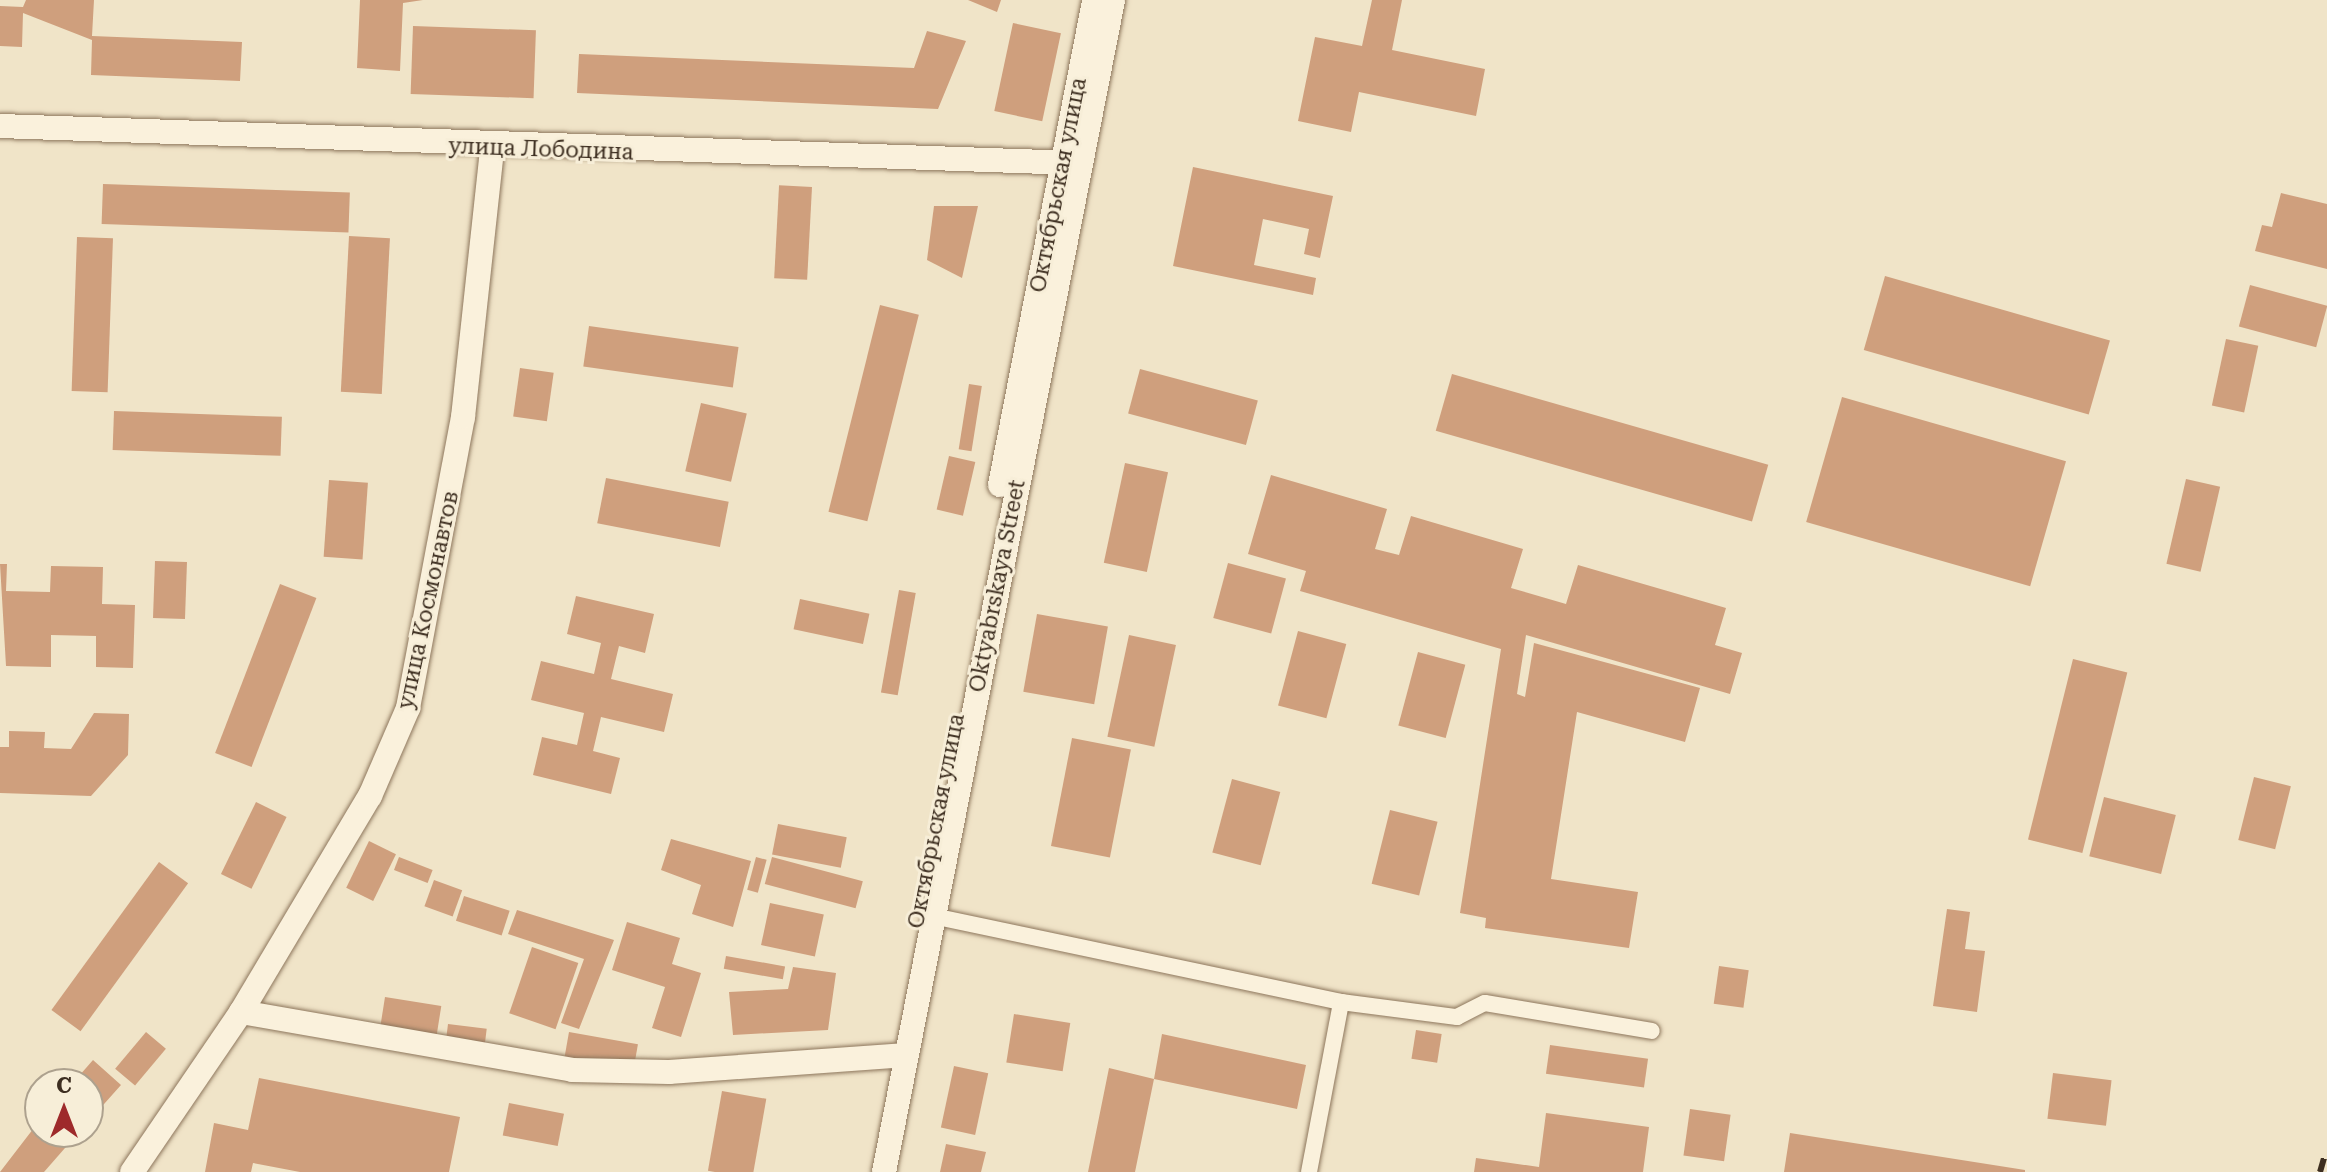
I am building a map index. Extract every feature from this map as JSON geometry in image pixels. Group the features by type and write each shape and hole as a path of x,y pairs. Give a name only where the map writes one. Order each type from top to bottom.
{"street":[{"name":"Октябрьская улица","path":"870,1172 899,1055 1072,163 1094,0"},
{"name":"Oktyabrskaya Street","path":"884,1172 899,1055 933,916 1072,163 1113,0"},
{"name":"улица Лободина","path":"0,126 492,148 1072,163"},
{"name":"улица Космонавтов","path":"132,1172 241,1012 370,796 408,708 463,417 492,148"},
{"path":"933,916 1341,1002 1457,1017 1485,1003 1652,1031"},
{"path":"1309,1172 1341,1002"},
{"path":"241,1012 572,1070 652,1073 899,1055"}],"building":[{"path":"26,0 94,0 92,36 242,42 240,81 91,75 92,40 23,13 22,47 0,46 0,6 23,7"},
{"path":"360,0 423,0 403,3 400,71 357,68"},
{"path":"968,0 1001,0 997,12"},
{"path":"1372,0 1402,0 1392,50 1485,69 1476,116 1359,92 1351,132 1298,121 1315,37 1362,46"},
{"path":"1013,23 1061,33 1042,121 994,111"},
{"path":"413,26 536,30 534,98 411,94"},
{"path":"927,31 966,41 938,109 577,93 579,54 914,68"},
{"path":"1193,167 1333,196 1320,258 1304,254 1309,229 1263,219 1254,265 1316,278 1313,295 1173,266"},
{"path":"103,184 350,193 348,233 102,224"},
{"path":"779,185 812,187 807,280 774,278"},
{"path":"2281,193 2327,204 2327,269 2255,251 2262,225 2272,227"},
{"path":"934,206 978,206 962,278 927,260"},
{"path":"349,236 390,238 382,394 341,392"},
{"path":"77,237 113,238 108,392 72,391"},
{"path":"1885,276 2110,340 2089,415 1864,350"},
{"path":"2250,285 2327,306 2316,347 2239,327"},
{"path":"880,305 919,315 867,521 828,512"},
{"path":"589,326 739,347 733,388 583,367"},
{"path":"2226,339 2258,346 2244,412 2212,406"},
{"path":"520,368 554,373 547,421 513,417"},
{"path":"1140,369 1258,401 1246,445 1128,413"},
{"path":"1452,374 1768,465 1752,521 1436,431"},
{"path":"969,384 982,386 972,451 959,449"},
{"path":"1842,397 2066,461 2030,586 1806,522"},
{"path":"701,403 747,414 731,482 685,471"},
{"path":"114,411 282,417 281,456 113,450"},
{"path":"949,456 975,462 963,516 937,510"},
{"path":"1125,463 1168,472 1147,572 1104,563"},
{"path":"1271,475 1387,509 1375,549 1399,555 1411,516 1523,549 1511,588 1566,604 1578,565 1726,608 1715,645 1742,653 1730,694 1526,635 1517,694 1525,697 1534,643 1700,688 1685,742 1577,712 1551,879 1638,892 1629,948 1485,928 1486,918 1460,913 1501,649 1300,591 1306,571 1248,554"},
{"path":"606,478 729,502 720,547 597,523"},
{"path":"2186,479 2220,487 2201,572 2166,564"},
{"path":"329,480 368,483 363,560 324,557"},
{"path":"155,561 187,562 185,619 153,618"},
{"path":"1228,563 1286,579 1271,634 1213,618"},
{"path":"0,564 7,564 6,591 50,592 51,566 103,567 102,604 135,605 133,668 96,667 96,636 51,635 51,667 6,666"},
{"path":"280,584 316,598 252,767 215,753"},
{"path":"899,590 916,593 898,695 881,692"},
{"path":"576,596 654,614 645,653 619,646 611,679 673,694 664,732 601,717 593,751 620,758 611,794 533,775 542,737 577,745 584,713 531,700 541,661 594,674 601,643 567,634"},
{"path":"800,599 869,614 863,644 794,629"},
{"path":"1037,614 1108,627 1094,704 1023,692"},
{"path":"1298,631 1346,644 1326,718 1278,705"},
{"path":"1129,635 1176,645 1154,747 1107,737"},
{"path":"1418,652 1465,665 1446,738 1398,725"},
{"path":"2073,659 2127,673 2082,853 2028,839"},
{"path":"94,713 129,714 128,755 91,796 0,793 0,747 9,747 9,731 45,732 44,748 71,749"},
{"path":"1072,738 1131,749 1110,857 1051,846"},
{"path":"2254,777 2291,786 2275,849 2238,840"},
{"path":"1232,779 1280,792 1261,865 1212,852"},
{"path":"2104,797 2176,815 2161,874 2089,856"},
{"path":"256,802 287,817 251,889 221,874"},
{"path":"1390,810 1438,822 1419,896 1372,884"},
{"path":"778,824 847,837 841,868 772,854"},
{"path":"671,839 751,861 733,927 692,914 701,885 661,870"},
{"path":"369,841 396,854 373,901 346,888"},
{"path":"399,857 433,870 428,883 394,870"},
{"path":"756,857 767,860 758,893 747,890"},
{"path":"772,857 863,881 856,908 765,884"},
{"path":"159,862 188,883 81,1031 51,1010"},
{"path":"434,880 462,890 453,917 424,906"},
{"path":"464,896 510,911 502,936 456,921"},
{"path":"770,903 824,914 815,956 761,945"},
{"path":"1947,909 1970,912 1965,949 1985,951 1977,1012 1933,1006"},
{"path":"517,910 614,940 579,1029 561,1023 584,959 508,934"},
{"path":"627,922 680,938 672,964 701,973 681,1037 652,1028 665,987 612,970"},
{"path":"532,947 578,963 556,1029 509,1013"},
{"path":"726,956 785,966 783,979 724,969"},
{"path":"1719,966 1749,970 1743,1008 1714,1004"},
{"path":"793,967 836,973 828,1030 733,1035 729,992 788,989"},
{"path":"385,997 441,1006 437,1035 380,1026"},
{"path":"1014,1014 1070,1023 1063,1071 1006,1062"},
{"path":"448,1024 487,1029 485,1045 446,1040"},
{"path":"1416,1030 1442,1034 1437,1063 1411,1059"},
{"path":"146,1032 166,1049 135,1085 115,1069"},
{"path":"569,1032 638,1044 633,1072 564,1060"},
{"path":"1162,1034 1306,1065 1297,1109 1154,1079"},
{"path":"1550,1045 1648,1059 1644,1087 1546,1074"},
{"path":"93,1060 102,1068 86,1068"},
{"path":"954,1066 988,1073 975,1135 941,1128"},
{"path":"1109,1068 1154,1079 1135,1172 1088,1172"},
{"path":"104,1070 121,1085 104,1104"},
{"path":"2053,1073 2112,1080 2106,1126 2047,1119"},
{"path":"259,1078 460,1117 449,1172 300,1172 253,1163 251,1172 205,1172 214,1123 248,1130"},
{"path":"722,1091 766,1099 753,1172 708,1171"},
{"path":"509,1103 564,1114 558,1146 503,1135"},
{"path":"1690,1109 1731,1115 1724,1161 1683,1156"},
{"path":"1546,1113 1649,1127 1643,1172 1474,1172 1476,1158 1539,1167"},
{"path":"1790,1133 2025,1170 2025,1172 1784,1172"},
{"path":"24,1141 24,1148 65,1148 44,1172 0,1172"},
{"path":"946,1144 986,1152 981,1172 940,1172"}],"railway":[{"path":"2320,1172 2327,1147"}]}
